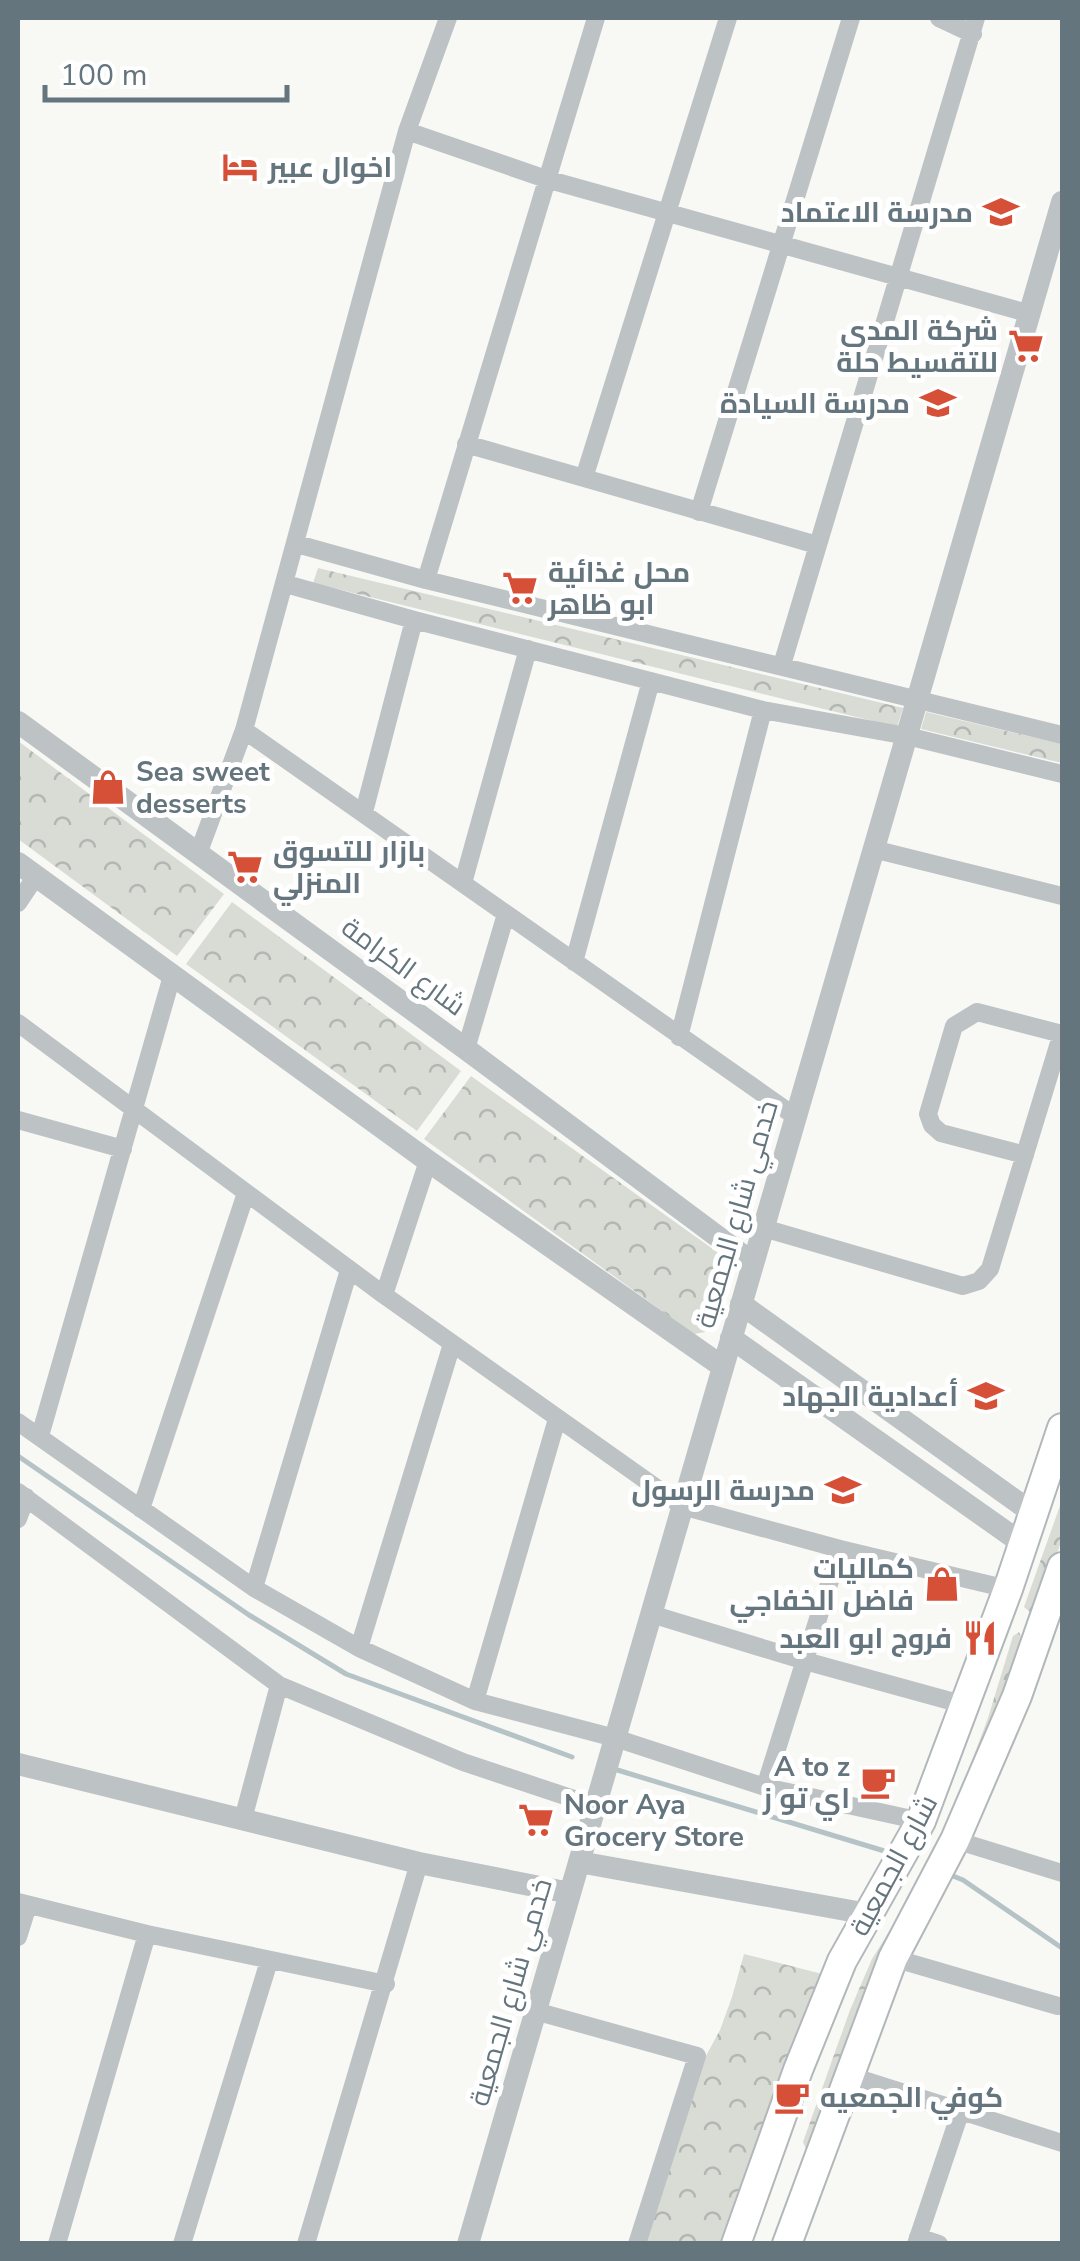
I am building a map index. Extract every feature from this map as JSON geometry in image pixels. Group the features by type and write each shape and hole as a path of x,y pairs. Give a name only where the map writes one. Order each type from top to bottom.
{"main road":[{"name":"شارع الجمعية","path":"736,2244 842,1961 921,1821 1023,1544 1024,1506 1062,1428"},
{"name":"شارع الجمعية","path":"787,2244 893,1958 955,1840 1016,1696 1062,1566"},
{"path":"776,2133 793,2152 820,2153"},
{"path":"754,2192 780,2189 800,2207"}],"street":[{"path":"198,854 244,730 406,131 448,18"},
{"path":"426,580 596,18"},
{"path":"584,478 728,18"},
{"path":"699,512 851,18"},
{"path":"782,665 974,26 939,18"},
{"path":"406,131 546,179 1031,314"},
{"name":"خدمي شارع الجمعية","path":"468,2244 1062,202"},
{"path":"466,444 817,545"},
{"path":"296,544 426,580 1062,735"},
{"path":"286,584 763,710 906,736 1062,774"},
{"path":"364,812 414,620"},
{"path":"463,883 528,649"},
{"path":"574,962 651,681"},
{"path":"679,1037 763,710"},
{"name":"شارع الكرامة","path":"18,722 466,1048 753,1263"},
{"path":"244,730 796,1117"},
{"path":"874,850 1062,896"},
{"path":"18,903 27,870 723,1367"},
{"path":"466,1048 506,914"},
{"path":"40,1436 172,976"},
{"path":"763,1228 964,1286 979,1281 990,1269 1043,1097 1062,1034 977,1012 954,1026 928,1114 941,1133 1025,1155"},
{"path":"18,1022 384,1296 682,1506 840,1550 1008,1589"},
{"path":"1043,1097 1062,1102"},
{"path":"18,1120 123,1150"},
{"path":"384,1296 428,1160"},
{"path":"141,1508 246,1193"},
{"path":"254,1588 349,1270"},
{"path":"741,1304 1024,1506 1022,1525 1010,1530 998,1525"},
{"path":"731,1338 1023,1544"},
{"path":"359,1648 452,1344"},
{"path":"475,1702 556,1419"},
{"path":"18,1422 254,1588 359,1648 475,1702 615,1738 765,1787 921,1821"},
{"path":"18,1519 22,1494 279,1685 463,1762 595,1806"},
{"path":"765,1787 840,1550"},
{"path":"651,1614 805,1662 966,1705"},
{"path":"244,1819 279,1685"},
{"path":"18,1764 420,1862 570,1893"},
{"path":"955,1840 1062,1873"},
{"path":"306,2244 420,1862"},
{"path":"579,1862 868,1914"},
{"path":"18,1937 23,1903 147,1934 386,1984"},
{"path":"58,2244 147,1934"},
{"path":"893,1958 1058,2006"},
{"path":"182,2244 269,1961"},
{"path":"535,2011 697,2056 636,2244"},
{"path":"848,2075 1062,2143"},
{"path":"939,2244 917,2240 960,2113"}],"green space":[{"path":"318,568 903,708 897,727 313,583"},
{"path":"926,712 1062,744 1062,763 921,729"},
{"path":"18,741 224,894 177,956 18,839"},
{"path":"232,902 461,1071 417,1131 186,964"},
{"path":"471,1076 724,1257 705,1332 694,1334 424,1139"},
{"path":"1062,1500 1062,1539 1038,1610 1030,1612 1024,1607"},
{"path":"1019,1632 1024,1643 992,1737 814,2150 806,2149 803,2142 850,2010 872,1959 935,1858 988,1718 1013,1636"},
{"path":"744,1954 826,1975 732,2243 635,2244 701,2065 720,2030"}],"waterway":[{"path":"18,1456 249,1615 346,1674 572,1757"},
{"path":"614,1769 891,1853"},
{"path":"948,1874 963,1880 1062,1948"}],"place":[{"name":"اخوال عبير","path":"240,167"},
{"name":"مدرسة الاعتماد","path":"1001,212"},
{"name":"شركة المدى للتقسيط حلة","path":"1026,346"},
{"name":"مدرسة السيادة","path":"938,403"},
{"name":"محل غذائية ابو ظاهر","path":"520,588"},
{"name":"Sea sweet desserts","path":"108,787"},
{"name":"بازار للتسوق المنزلي","path":"245,867"},
{"name":"أعدادية الجهاد","path":"986,1396"},
{"name":"مدرسة الرسول","path":"843,1490"},
{"name":"كماليات فاضل الخفاجي","path":"942,1584"},
{"name":"فروج ابو العبد","path":"980,1638"},
{"name":"A to z اي تو ز","path":"878,1782"},
{"name":"Noor Aya Grocery Store","path":"536,1820"},
{"name":"كوفي الجمعيه","path":"792,2097"}]}
